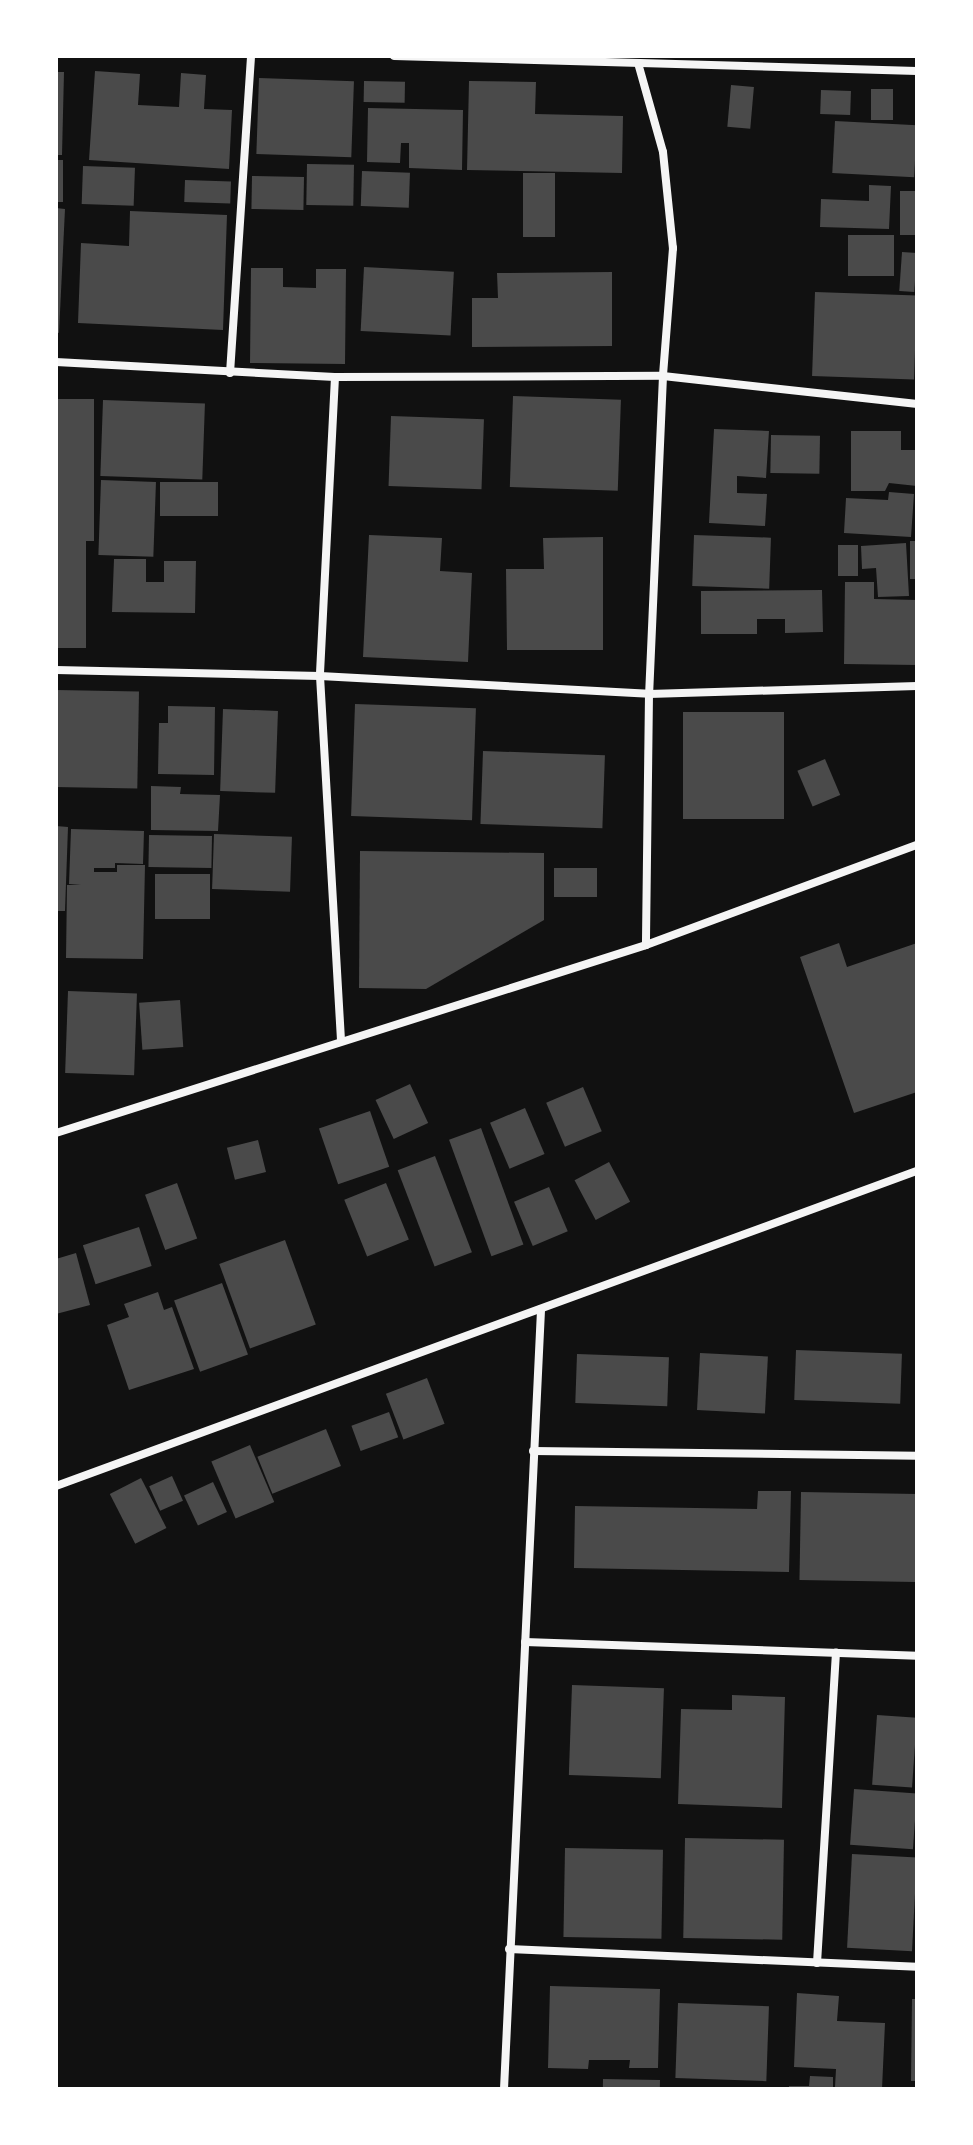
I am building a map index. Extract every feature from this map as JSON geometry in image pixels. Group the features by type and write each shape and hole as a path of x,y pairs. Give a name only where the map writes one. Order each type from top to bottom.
{"street":[{"path":"230,373 251,56"},
{"path":"394,56 917,71"},
{"path":"638,63 663,152 673,248 663,376 649,694 646,945"},
{"path":"56,362 335,377 663,376 917,404"},
{"path":"335,377 320,676 341,1040"},
{"path":"56,670 320,676 649,694 917,686"},
{"path":"56,1133 646,945 917,845"},
{"path":"56,1486 917,1171"},
{"path":"504,2089 541,1309"},
{"path":"533,1451 917,1456"},
{"path":"525,1642 917,1656"},
{"path":"817,1963 836,1653"},
{"path":"509,1949 917,1967"}],"building":[{"path":"95,71 140,74 138,105 179,107 181,73 206,75 204,109 232,110 229,169 89,160"},
{"path":"56,72 64,72 62,155 56,155"},
{"path":"259,78 354,81 351,157 256,154"},
{"path":"364,81 405,82 405,103 364,102"},
{"path":"469,81 536,82 535,114 623,116 622,173 467,170"},
{"path":"731,85 754,87 750,129 727,127"},
{"path":"871,89 893,89 893,120 871,120"},
{"path":"821,90 851,91 850,115 820,114"},
{"path":"368,108 463,110 462,170 409,168 409,143 401,143 400,163 367,162"},
{"path":"835,121 917,125 914,177 832,173"},
{"path":"56,160 63,160 63,202 56,202"},
{"path":"307,164 354,165 353,206 306,205"},
{"path":"83,166 135,168 134,206 82,204"},
{"path":"362,171 410,173 409,208 361,206"},
{"path":"523,173 555,173 555,237 523,237"},
{"path":"252,176 304,177 303,210 251,209"},
{"path":"185,180 231,182 230,204 184,202"},
{"path":"869,185 891,186 889,229 820,227 821,199 869,201"},
{"path":"900,191 917,191 917,235 900,235"},
{"path":"56,208 65,209 59,333 56,332"},
{"path":"130,211 227,215 223,330 78,323 81,243 129,246"},
{"path":"848,235 894,235 894,276 848,276"},
{"path":"902,252 917,253 914,292 899,291"},
{"path":"364,267 454,272 451,336 361,331"},
{"path":"251,268 283,268 283,287 316,288 316,269 346,269 345,364 250,363"},
{"path":"612,272 612,346 472,347 472,298 498,298 497,273"},
{"path":"815,292 917,296 914,380 812,376"},
{"path":"513,396 621,400 618,491 510,487"},
{"path":"56,399 94,399 94,541 86,541 86,648 56,648"},
{"path":"103,400 205,404 202,480 100,476"},
{"path":"391,416 484,419 482,489 389,486"},
{"path":"714,429 769,431 766,478 737,476 737,493 767,494 765,526 709,523"},
{"path":"851,431 901,431 901,450 917,450 917,486 889,483 885,491 851,491"},
{"path":"771,435 820,436 819,474 770,473"},
{"path":"101,480 156,482 153,557 98,555"},
{"path":"160,482 218,482 218,516 160,516"},
{"path":"889,492 914,494 911,537 844,533 846,498 888,500"},
{"path":"369,535 442,538 440,571 472,573 468,662 363,657"},
{"path":"694,535 771,538 769,589 692,586"},
{"path":"603,537 603,650 507,650 506,569 544,569 543,538"},
{"path":"910,541 917,541 917,579 910,579"},
{"path":"906,543 909,596 878,597 876,568 862,569 861,546"},
{"path":"838,545 858,545 858,576 838,576"},
{"path":"114,559 146,559 146,582 164,582 164,561 196,561 195,613 112,612"},
{"path":"845,582 874,582 874,599 917,600 917,665 844,664"},
{"path":"822,590 823,632 785,633 785,619 757,619 757,634 701,634 701,591"},
{"path":"56,690 139,691 137,788 56,787"},
{"path":"355,704 476,708 472,820 351,816"},
{"path":"168,706 215,707 214,775 158,774 159,723 168,723"},
{"path":"223,709 278,711 275,793 220,791"},
{"path":"683,712 784,712 784,819 683,819"},
{"path":"483,751 605,755 602,828 480,824"},
{"path":"825,759 840,795 813,807 797,771"},
{"path":"151,786 181,787 180,794 220,795 218,831 151,830"},
{"path":"56,826 68,827 65,911 56,911"},
{"path":"71,829 144,831 143,864 115,863 115,868 94,868 94,872 117,872 117,865 145,865 143,959 66,958 67,885 81,885 69,884"},
{"path":"214,834 292,837 290,892 212,889"},
{"path":"149,835 212,836 211,868 148,867"},
{"path":"360,851 544,853 544,920 426,989 359,988"},
{"path":"554,868 597,868 597,897 554,897"},
{"path":"155,874 210,874 210,919 155,919"},
{"path":"839,943 847,967 917,943 917,1092 854,1113 800,957"},
{"path":"68,991 137,993 134,1075 65,1073"},
{"path":"180,1000 183,1047 142,1050 139,1003"},
{"path":"410,1084 428,1123 394,1139 376,1100"},
{"path":"583,1087 602,1131 565,1147 546,1103"},
{"path":"525,1108 545,1154 510,1169 490,1123"},
{"path":"370,1111 389,1167 338,1184 319,1129"},
{"path":"481,1128 523,1245 491,1256 449,1140"},
{"path":"258,1140 266,1172 235,1180 227,1148"},
{"path":"435,1156 472,1252 435,1266 398,1170"},
{"path":"609,1162 630,1202 596,1220 575,1180"},
{"path":"177,1183 197,1238 165,1250 145,1195"},
{"path":"386,1183 409,1240 367,1256 344,1200"},
{"path":"549,1187 568,1231 533,1246 514,1202"},
{"path":"139,1227 152,1266 96,1284 83,1245"},
{"path":"285,1240 316,1325 250,1349 219,1264"},
{"path":"76,1253 90,1305 56,1314 56,1259"},
{"path":"222,1283 248,1354 200,1372 174,1300"},
{"path":"158,1292 164,1310 172,1307 194,1369 129,1390 107,1325 129,1317 124,1304"},
{"path":"796,1350 902,1354 900,1404 794,1400"},
{"path":"700,1353 768,1357 765,1413 697,1410"},
{"path":"577,1354 669,1357 667,1406 575,1403"},
{"path":"427,1378 445,1424 403,1440 386,1394"},
{"path":"389,1412 398,1437 361,1451 351,1426"},
{"path":"326,1429 341,1466 272,1494 257,1457"},
{"path":"250,1445 274,1502 236,1518 211,1461"},
{"path":"172,1476 183,1501 160,1511 149,1486"},
{"path":"141,1478 166,1528 135,1544 110,1494"},
{"path":"213,1482 227,1512 198,1525 184,1496"},
{"path":"758,1491 791,1491 789,1572 574,1568 575,1506 757,1509"},
{"path":"801,1492 917,1494 915,1582 799,1580"},
{"path":"572,1685 664,1688 661,1778 569,1775"},
{"path":"732,1695 785,1697 782,1808 678,1804 681,1709 732,1710"},
{"path":"877,1715 917,1718 912,1788 872,1785"},
{"path":"854,1789 917,1793 913,1849 850,1845"},
{"path":"685,1838 784,1840 782,1940 683,1938"},
{"path":"565,1848 663,1850 661,1939 563,1937"},
{"path":"852,1854 917,1857 912,1951 847,1948"},
{"path":"550,1986 660,1989 658,2068 629,2068 630,2060 589,2060 588,2069 548,2068"},
{"path":"797,1993 839,1996 837,2021 885,2023 882,2089 835,2087 836,2069 794,2067"},
{"path":"912,1999 917,1999 917,2081 911,2081"},
{"path":"678,2003 769,2006 766,2081 675,2078"},
{"path":"810,2076 833,2077 833,2089 789,2089 789,2086 809,2086"},
{"path":"603,2079 660,2080 660,2089 603,2089"}]}
